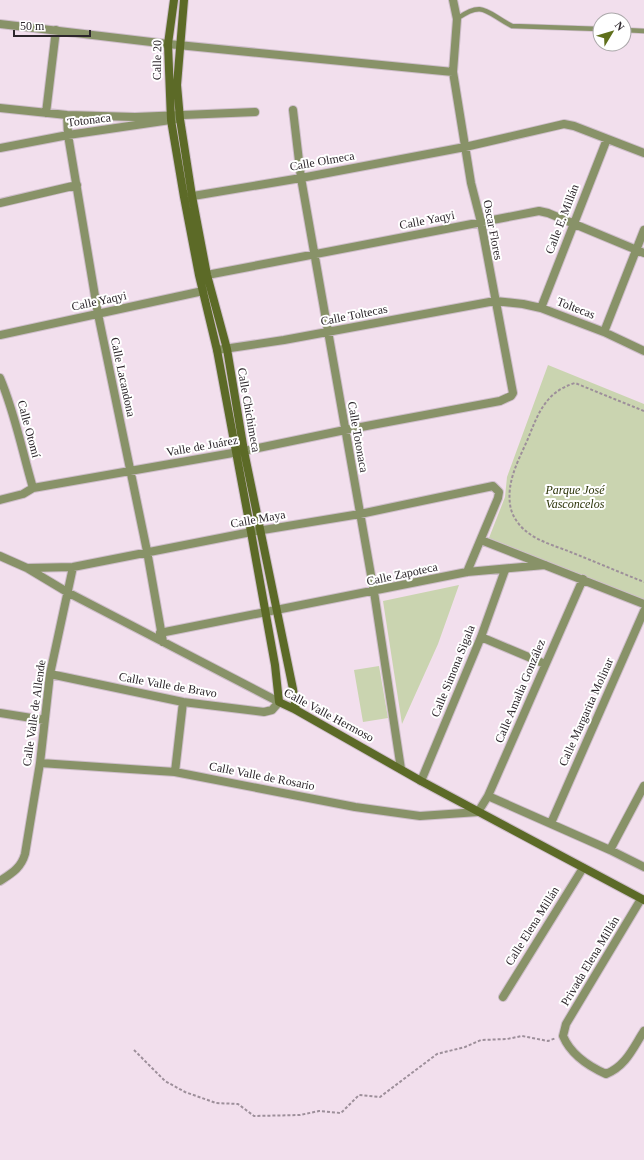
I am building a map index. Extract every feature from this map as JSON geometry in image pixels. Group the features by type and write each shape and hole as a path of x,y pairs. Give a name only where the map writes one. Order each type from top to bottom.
{"main road":[{"name":"Calle 20","path":"174,0 168,44 176,117"},
{"name":"Calle 20","path":"176,117 179,45 184,0"},
{"name":"Calle Chichimeca","path":"176,117 203,291 217,350 251,532 264,611 275,665 279,702"},
{"name":"Calle Chichimeca","path":"188,197 227,349 244,451 296,710"},
{"name":"Calle Valle Hermoso","path":"279,702 296,710 421,781 642,900"}],"street":[{"name":"Oscar Flores","path":"453,0 457,20 453,72 465,147 481,222 512,393"},
{"path":"0,24 168,44 453,72"},
{"path":"46,113 56,30"},
{"path":"0,108 67,115 135,117 176,117 254,112"},
{"name":"Calle Totonaca","path":"293,110 301,178 374,592 401,769"},
{"name":"Calle Lacandona","path":"67,115 68,135 98,314 131,471 147,552 160,633 163,642"},
{"name":"Totonaca","path":"0,148 68,135 116,129 176,117"},
{"name":"Calle Olmeca","path":"188,197 301,178 465,147 564,124 644,153"},
{"name":"Calle E. Millán","path":"541,308 573,222 607,139"},
{"path":"0,203 77,185"},
{"name":"Calle Yaqyi","path":"207,274 539,211 573,222 644,253"},
{"path":"604,332 644,230"},
{"name":"Calle Yaqyi","path":"0,335 203,291"},
{"name":"Toltecas","path":"495,301 523,304 541,308 604,332 644,351"},
{"name":"Calle Toltecas","path":"217,350 327,332 495,301"},
{"name":"Calle Otomí","path":"0,378 12,406 17,432 33,488"},
{"name":"Valle de Juárez","path":"0,500 23,494 33,488 244,451 345,430 500,402 509,399 512,393"},
{"name":"Calle Maya","path":"27,568 73,567 251,532 360,514 493,486 497,489 499,494 481,540"},
{"path":"467,572 481,540 644,604"},
{"name":"Calle Valle Hermoso","path":"0,556 27,568 67,592 279,702"},
{"name":"Calle Zapoteca","path":"160,633 264,611 277,610 374,592 467,572 505,570 545,565"},
{"name":"Calle Valle de Allende","path":"0,881 15,871 22,864 40,762 50,674 73,567"},
{"name":"Calle Simona Sigala","path":"421,781 481,637 505,570"},
{"name":"Calle Amalia González","path":"478,812 488,796 583,579"},
{"name":"Calle Margarita Molinar","path":"551,823 644,611"},
{"path":"481,637 545,664"},
{"name":"Calle Valle de Bravo","path":"50,674 184,702 264,712 272,710 279,702"},
{"path":"175,772 184,702"},
{"path":"0,714 44,720"},
{"name":"Calle Valle de Rosario","path":"40,762 175,772 355,807 420,816 478,812"},
{"path":"610,850 644,786"},
{"path":"488,796 551,823 644,867"},
{"name":"Calle Elena Millán","path":"503,997 583,868"},
{"name":"Privada Elena Millán","path":"563,1036 566,1024 642,900"},
{"path":"563,1036 571,1050 580,1059 606,1074 617,1070 623,1064 644,1031"}],"lane":[{"path":"457,20 466,6"},
{"path":"488,6 502,21 512,26 592,29"},
{"path":"632,30 644,31"}],"path":[{"path":"644,411 574,383 564,386 548,397 534,424 511,478 509,493 510,506 516,520 527,532 543,541 644,582"},
{"path":"134,1050 165,1081 185,1092 216,1103 238,1104 254,1116 300,1115 319,1111 341,1113 359,1095 380,1097 437,1054 465,1047 481,1040 507,1039 522,1036 548,1041 563,1036"}],"green space":[{"name":"Parque José Vasconcelos","path":"548,365 644,404 644,601 489,538 505,497 507,477"},
{"path":"459,585 438,644 402,724 383,601"},
{"path":"379,666 388,718 363,722 354,670"}]}
